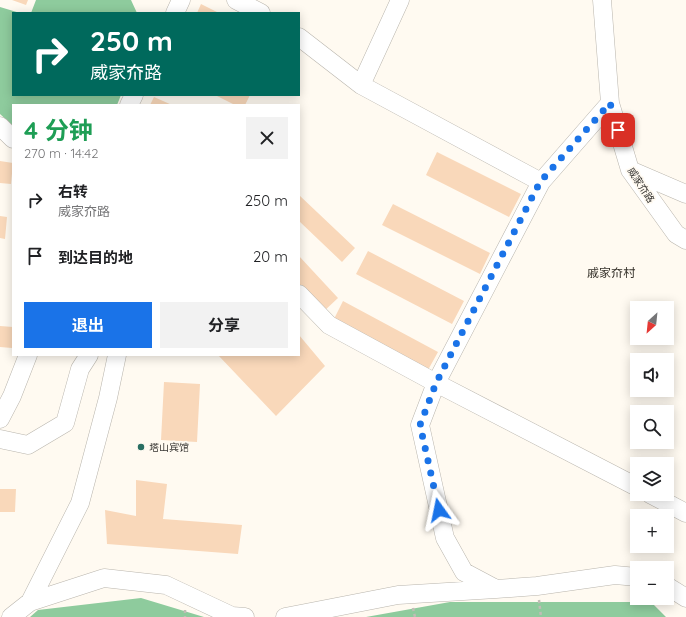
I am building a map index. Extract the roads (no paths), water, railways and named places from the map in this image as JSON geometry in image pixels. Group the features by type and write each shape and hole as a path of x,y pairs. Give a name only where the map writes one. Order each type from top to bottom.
{"street":[{"path":"175,12 181,0"},
{"path":"236,0 259,12"},
{"path":"361,85 400,0"},
{"name":"威家夼路","path":"602,0 610,103 630,170 676,234 686,240"},
{"path":"300,38 361,85 540,182"},
{"path":"496,589 464,572 445,538 420,425 436,383 540,182 610,103"},
{"path":"0,126 12,138"},
{"path":"630,170 686,194"},
{"path":"300,295 328,325 436,383 630,483"},
{"path":"0,419 12,396 28,356"},
{"path":"0,439 28,445 65,423 80,369 88,356"},
{"path":"30,602 80,503 108,398 117,356"},
{"path":"663,501 686,513"},
{"path":"284,617 398,595 537,586 615,575 630,576"},
{"path":"11,617 30,602 104,578 166,586 232,616 245,617"},
{"path":"674,590 686,598"}],"place":[{"name":"塔山宾馆","path":"141,447"}],"district":[{"name":"戚家夼村","path":"611,272"}]}
